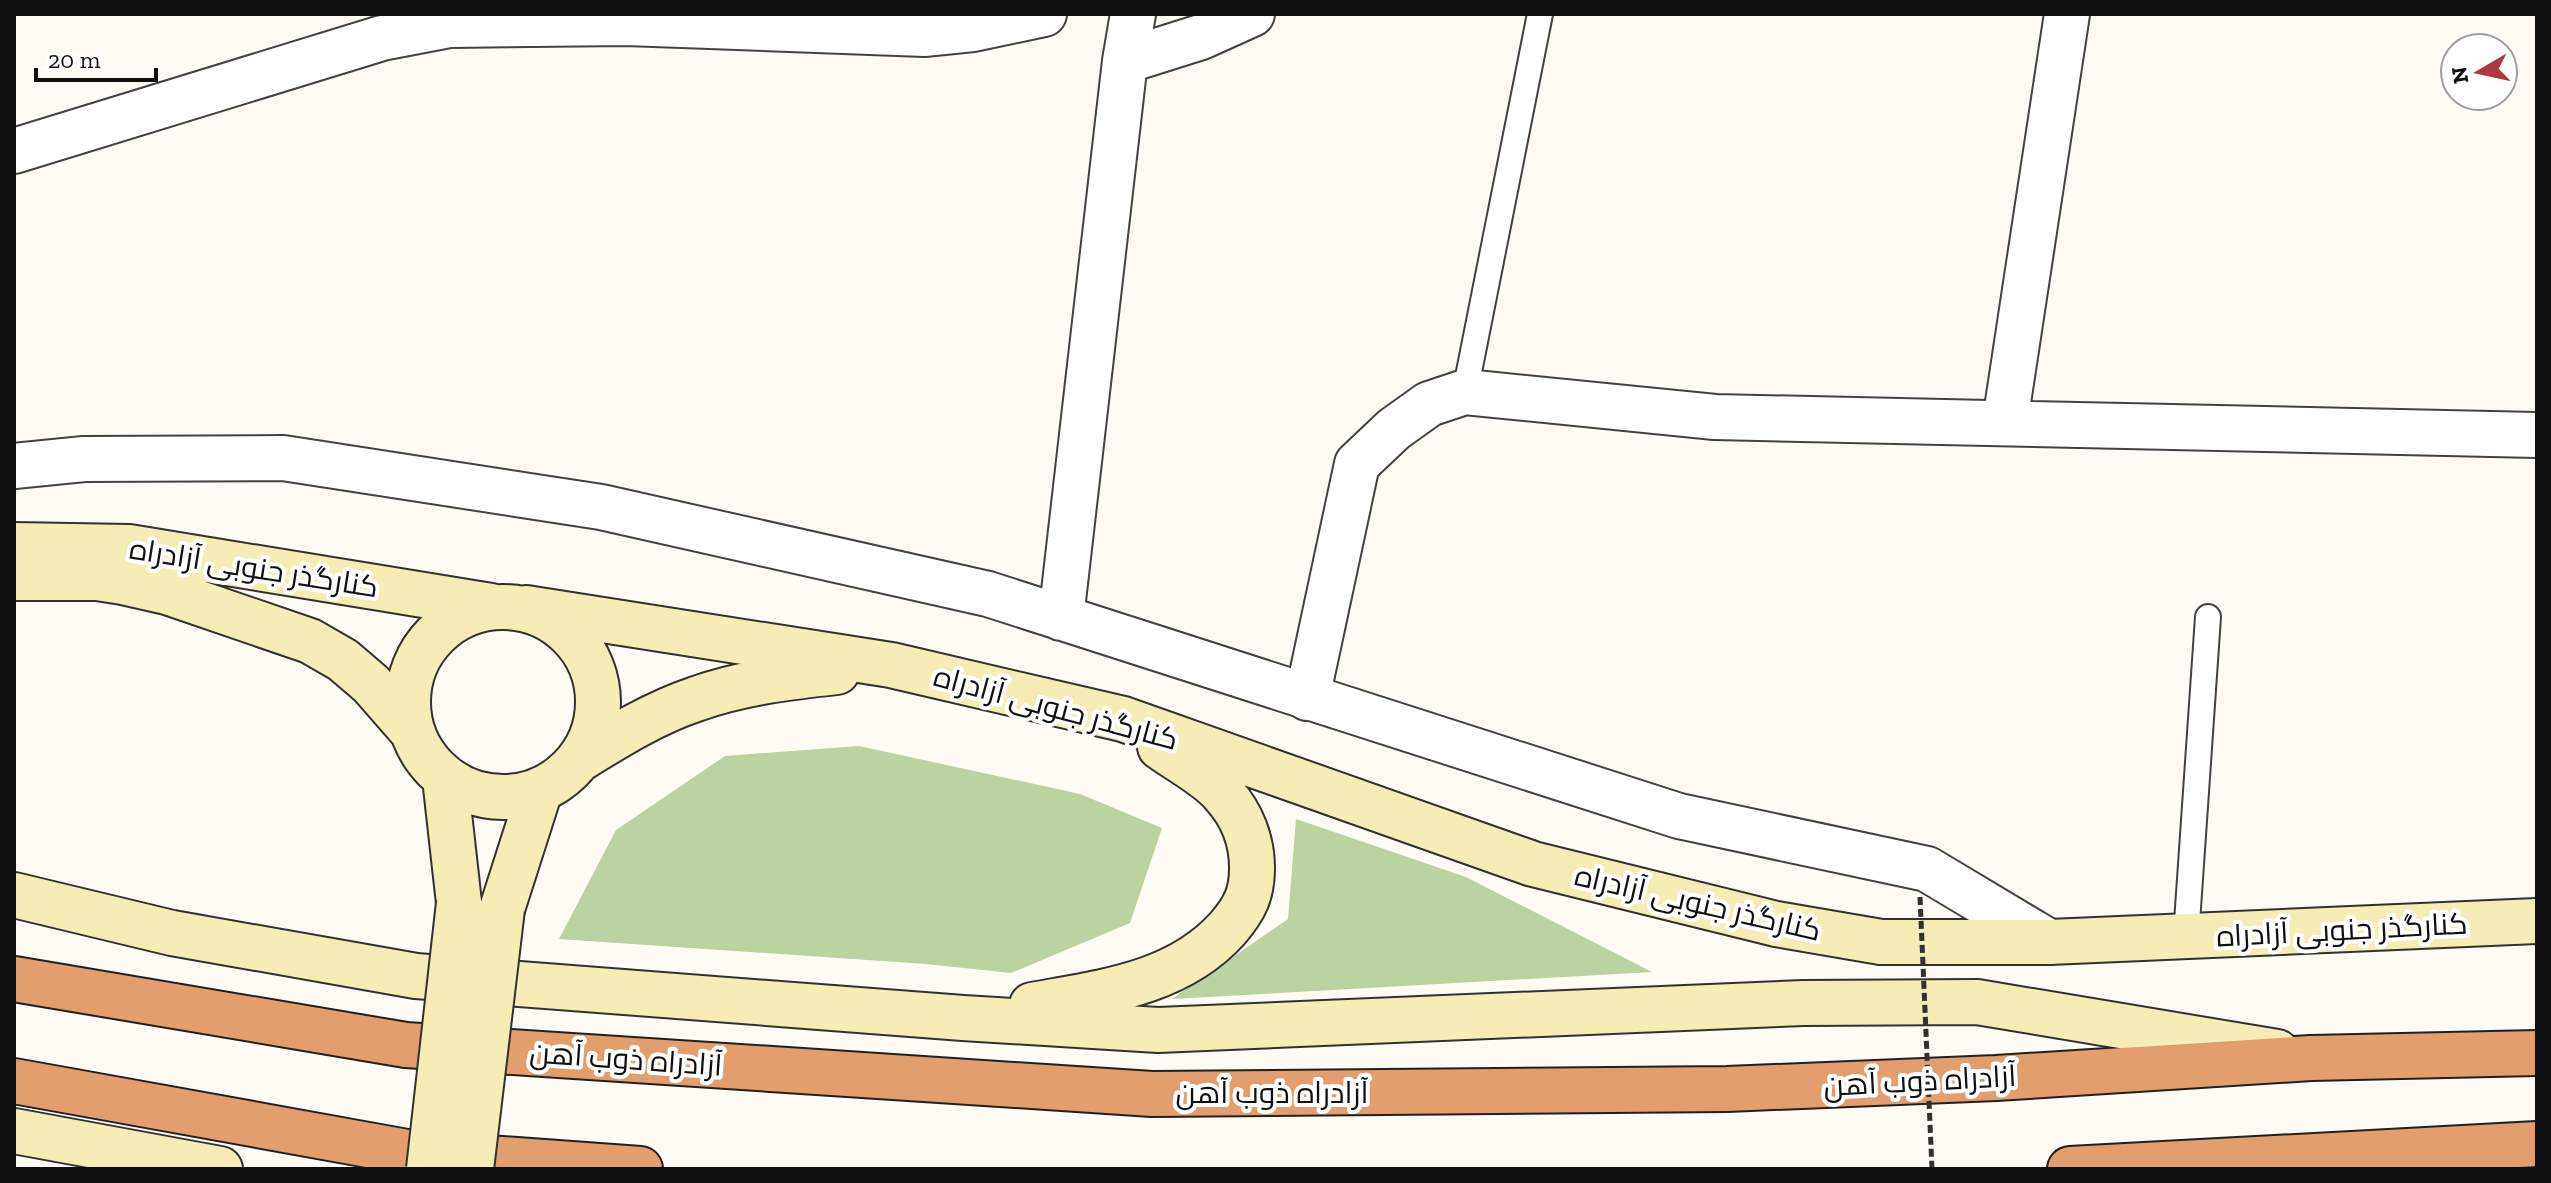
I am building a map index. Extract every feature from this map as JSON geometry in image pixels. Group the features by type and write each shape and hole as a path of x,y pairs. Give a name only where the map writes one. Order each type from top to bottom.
{"highway":[{"name":"آزادراه ذوب آهن","path":"14,979 406,1045 1152,1094 1727,1089 1996,1078 2311,1058 2537,1053"},
{"path":"14,1081 407,1152 640,1169"},
{"path":"2070,1169 2525,1144"}],"main road":[{"name":"کنارگذر جنوبی آزادراه","path":"14,545 129,547 891,665 1123,719 1533,864 1776,924 1881,942 2049,942 2537,921"},
{"name":"کنارگذر جنوبی آزادراه","path":"14,578 97,578 123,582 167,592 310,641 343,660 371,684 412,731"},
{"path":"509,607 554,620 577,642 592,669 598,700 594,731 580,759 562,777 540,790 507,797 474,794 445,778 425,757 412,731 407,697 415,664 433,636 461,615 509,607"},
{"name":"کنارگذر جنوبی آزادراه","path":"580,759 641,722 698,698 780,679 891,665"},
{"path":"963,1018 1115,990 1165,974 1210,948 1246,907 1252,886 1252,860 1246,827 1223,793 1123,719"},
{"path":"429,1169 459,903 445,778"},
{"path":"471,1169 502,909 540,790"},
{"path":"14,895 172,933 416,976 963,1018 1158,1030 1803,1003 1977,1002 2311,1058"},
{"path":"14,1131 220,1169"},
{"path":"2375,1169 2525,1144"}],"street":[{"path":"14,151 382,38 450,25 626,23 924,34 973,29 1044,14"},
{"path":"1061,618 1133,14"},
{"path":"1125,61 1201,37 1252,14"},
{"path":"2005,422 2067,14"},
{"path":"1307,698 1357,464 1394,429 1429,404 1465,392 1715,417 2537,435"},
{"path":"14,466 84,459 283,458 601,507 988,594 1679,816 1927,869 2049,942"}],"lane":[{"path":"1465,392 1540,14"},
{"path":"2186,937 2208,617"}],"path":[{"path":"1920,897 1932,1169"}],"green space":[{"path":"859,746 1080,794 1162,828 1130,923 1011,973 926,964 559,939 616,830 725,756"},
{"path":"1296,819 1466,877 1652,972 1172,999 1288,919"}]}
